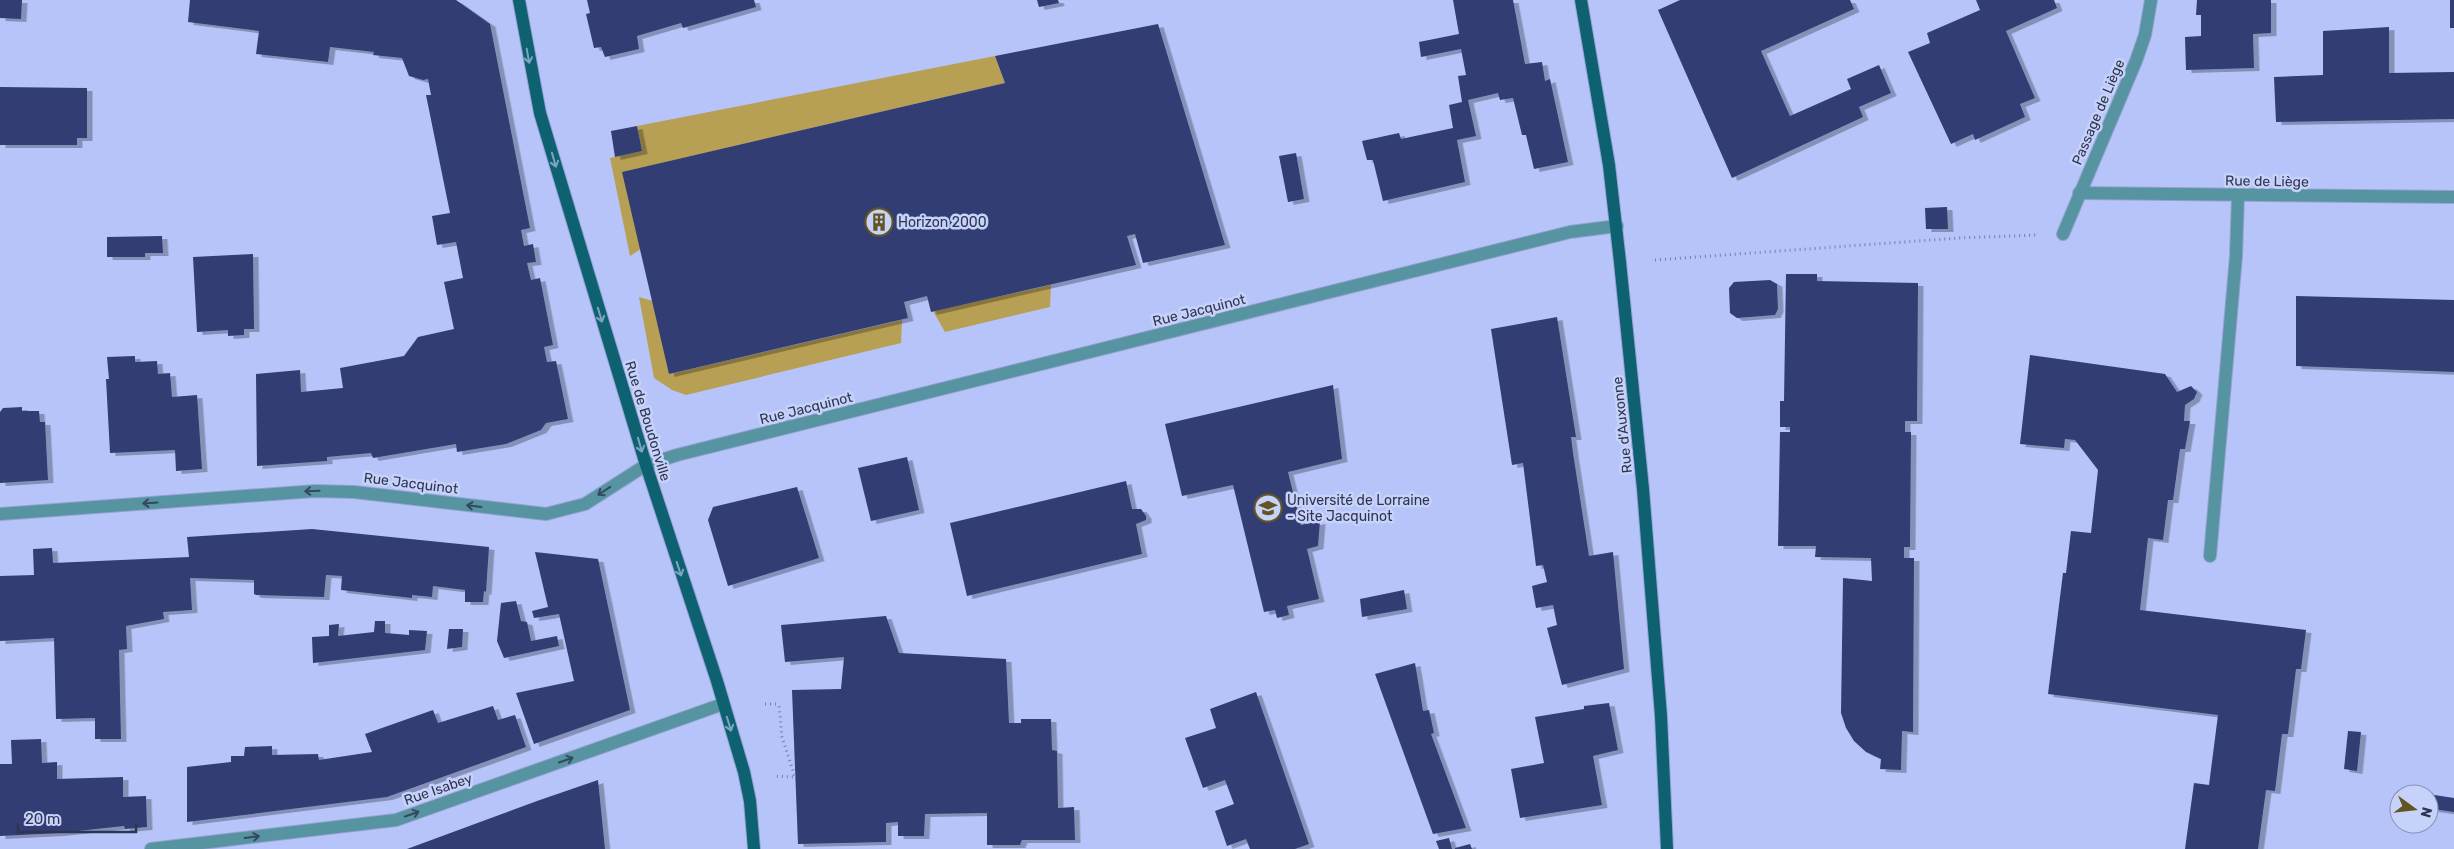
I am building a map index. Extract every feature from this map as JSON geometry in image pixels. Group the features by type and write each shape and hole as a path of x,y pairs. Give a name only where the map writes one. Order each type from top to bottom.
{"main road":[{"name":"Rue de Boudonville","path":"519,0 540,113 646,465 723,704 747,786 754,849"},
{"name":"Rue d'Auxonne","path":"1581,0 1617,226 1645,508 1661,716 1667,849"}],"street":[{"name":"Passage de Liège","path":"2063,234 2136,61 2145,35 2151,0"},
{"name":"Rue de Liège","path":"2079,194 2454,197"},
{"path":"2210,556 2236,266 2238,195"},
{"name":"Rue Jacquinot","path":"0,514 315,491 354,492 546,514 585,504 646,465 677,455 1561,235 1617,226"},
{"name":"Rue Isabey","path":"151,849 396,820 723,704"}],"path":[{"path":"1655,260 1959,238 2063,234"},
{"path":"765,704 776,704 779,706 782,737 795,777 773,776"}],"shaded area":[{"path":"995,56 1005,83 623,172 641,249 630,256 610,158 642,151 637,126"},
{"path":"1051,285 1050,307 945,332 933,311"},
{"path":"639,297 653,301 670,374 902,320 901,343 686,395 672,390 654,378"}],"building":[{"path":"0,0 22,0 21,19 0,18"},
{"path":"190,0 456,0 490,24 530,228 521,230 524,246 533,244 536,262 527,263 531,280 540,278 553,345 544,347 547,362 556,361 568,419 546,423 541,430 506,444 457,452 456,444 373,458 371,453 327,457 327,461 257,466 256,374 300,370 301,392 343,388 340,368 404,356 418,337 454,329 444,282 463,278 456,242 437,245 432,216 450,213 426,95 431,95 428,79 423,80 409,76 402,58 373,55 374,52 330,47 328,62 256,54 259,31 188,22"},
{"path":"587,0 754,0 756,7 683,28 681,23 637,36 639,49 605,57 601,47 594,48 586,14 590,13"},
{"path":"1037,0 1058,0 1059,3 1039,7"},
{"path":"1453,0 1513,0 1525,64 1542,62 1545,81 1550,79 1568,162 1534,169 1526,135 1522,135 1513,98 1500,100 1498,93 1468,100 1476,136 1457,140 1465,182 1383,201 1373,160 1367,160 1362,141 1399,133 1401,139 1453,128 1449,105 1462,102 1458,76 1466,75 1461,49 1421,57 1419,42 1459,34"},
{"path":"1680,0 1850,0 1854,9 1761,51 1790,116 1851,89 1847,79 1879,65 1891,93 1859,107 1863,117 1732,178 1658,10"},
{"path":"1976,0 2054,0 2057,8 2006,31 2035,98 2020,104 2025,117 1975,140 1973,134 1951,144 1908,52 1930,43 1927,33 1980,10"},
{"path":"2197,0 2271,0 2271,33 2253,34 2254,68 2186,70 2185,37 2201,36 2201,15 2196,15"},
{"path":"2450,0 2454,0 2454,28 2450,28"},
{"name":"Horizon 2000","path":"1158,24 1225,245 1143,263 1135,234 1127,236 1136,265 931,312 927,296 904,302 908,318 669,374 622,172 1005,83 995,56"},
{"path":"2389,27 2389,73 2454,72 2454,119 2276,122 2274,77 2323,75 2323,31"},
{"path":"0,87 87,88 87,138 77,138 77,145 0,145"},
{"path":"637,126 642,151 615,157 611,131"},
{"path":"1296,153 1304,199 1288,202 1279,156"},
{"path":"1947,207 1948,229 1926,229 1925,208"},
{"path":"162,236 163,253 145,253 145,257 107,257 107,237"},
{"path":"253,254 254,329 244,329 244,335 228,336 228,330 197,332 193,257"},
{"path":"1786,274 1817,274 1817,281 1918,283 1917,421 1905,421 1905,432 1911,432 1910,547 1904,547 1904,558 1914,558 1913,732 1902,731 1901,770 1880,769 1881,759 1866,752 1854,741 1846,728 1841,713 1843,578 1872,581 1871,558 1815,557 1816,546 1778,546 1780,432 1790,432 1790,427 1780,427 1780,401 1784,401"},
{"path":"1770,280 1777,284 1778,309 1775,315 1737,318 1730,313 1729,288 1734,282"},
{"path":"2296,296 2454,300 2454,372 2296,366"},
{"path":"1557,317 1576,437 1571,437 1589,556 1613,552 1624,669 1562,685 1547,628 1557,625 1553,605 1536,608 1532,586 1547,582 1543,565 1536,566 1523,463 1512,465 1491,329"},
{"path":"2030,355 2165,374 2177,392 2191,386 2197,392 2194,399 2185,405 2184,421 2190,421 2185,449 2180,449 2173,500 2168,500 2163,540 2148,538 2140,610 2306,630 2301,669 2296,669 2288,734 2282,734 2275,791 2266,790 2258,849 2185,849 2194,783 2209,785 2218,715 2048,694 2063,573 2066,573 2071,531 2091,533 2098,470 2075,440 2065,439 2064,448 2020,444"},
{"path":"135,356 135,362 157,361 158,374 170,373 172,397 197,395 202,469 176,471 175,450 110,453 106,379 109,379 107,357"},
{"name":"Université de Lorraine - Site Jacquinot","path":"1333,385 1342,459 1288,472 1301,525 1320,521 1318,546 1307,549 1319,599 1287,606 1289,615 1277,618 1275,610 1264,612 1233,485 1182,496 1165,424"},
{"path":"22,407 22,411 39,411 40,422 45,422 48,480 0,483 0,412 3,408"},
{"path":"907,457 919,510 871,521 858,468"},
{"path":"1126,481 1132,509 1141,509 1146,516 1146,520 1136,524 1142,554 967,596 950,523"},
{"path":"797,487 819,558 728,586 708,520 713,507"},
{"path":"312,529 489,547 486,592 484,591 483,602 465,602 465,590 433,586 432,597 412,595 412,598 341,590 342,576 326,575 324,597 256,595 254,594 254,580 190,578 192,610 163,612 164,619 126,626 127,649 119,650 121,739 95,739 95,718 56,719 54,638 0,641 0,576 34,575 33,549 52,548 53,563 189,557 187,537"},
{"path":"535,552 598,559 630,710 534,744 516,693 574,681 559,614 534,618 532,611 548,607"},
{"path":"1404,590 1407,609 1362,617 1360,599"},
{"path":"516,601 521,621 527,622 531,641 557,636 559,646 504,658 497,641 501,603"},
{"path":"886,616 899,653 1006,659 1009,723 1021,723 1021,719 1051,719 1052,750 1057,751 1058,808 1074,807 1075,840 1022,840 1020,845 987,845 987,813 925,814 924,836 898,836 898,822 886,823 886,842 798,844 792,690 841,689 844,657 785,662 781,625"},
{"path":"375,621 385,621 385,633 409,635 409,630 427,631 425,650 313,663 312,637 329,636 329,625 339,624 338,636 374,632"},
{"path":"449,629 463,629 462,647 447,649"},
{"path":"1415,663 1423,711 1429,710 1434,733 1431,734 1466,828 1433,834 1375,674"},
{"path":"1256,692 1309,844 1295,849 1250,849 1246,839 1227,846 1215,811 1234,804 1225,780 1203,788 1185,738 1216,728 1210,709"},
{"path":"1609,703 1618,750 1593,756 1602,805 1520,818 1511,769 1544,763 1535,717 1584,709 1584,706"},
{"path":"493,706 498,720 515,715 526,747 387,797 187,822 187,767 231,762 231,756 244,756 245,747 272,746 272,755 318,754 319,760 372,752 365,734 433,710 438,723"},
{"path":"2348,731 2361,732 2357,771 2344,769"},
{"path":"41,739 42,763 57,762 57,779 123,777 123,797 146,796 147,827 125,829 124,826 59,833 0,836 0,764 12,764 11,740"},
{"path":"598,780 605,849 407,849 537,801"},
{"path":"2439,796 2454,798 2454,812 2439,810"},
{"path":"1449,838 1452,849 1439,849 1436,841"},
{"path":"1470,844 1472,849 1455,849 1455,848"}],"place":[{"name":"Horizon 2000","path":"879,222"},
{"name":"Université de Lorraine - Site Jacquinot","path":"1268,508"}]}
